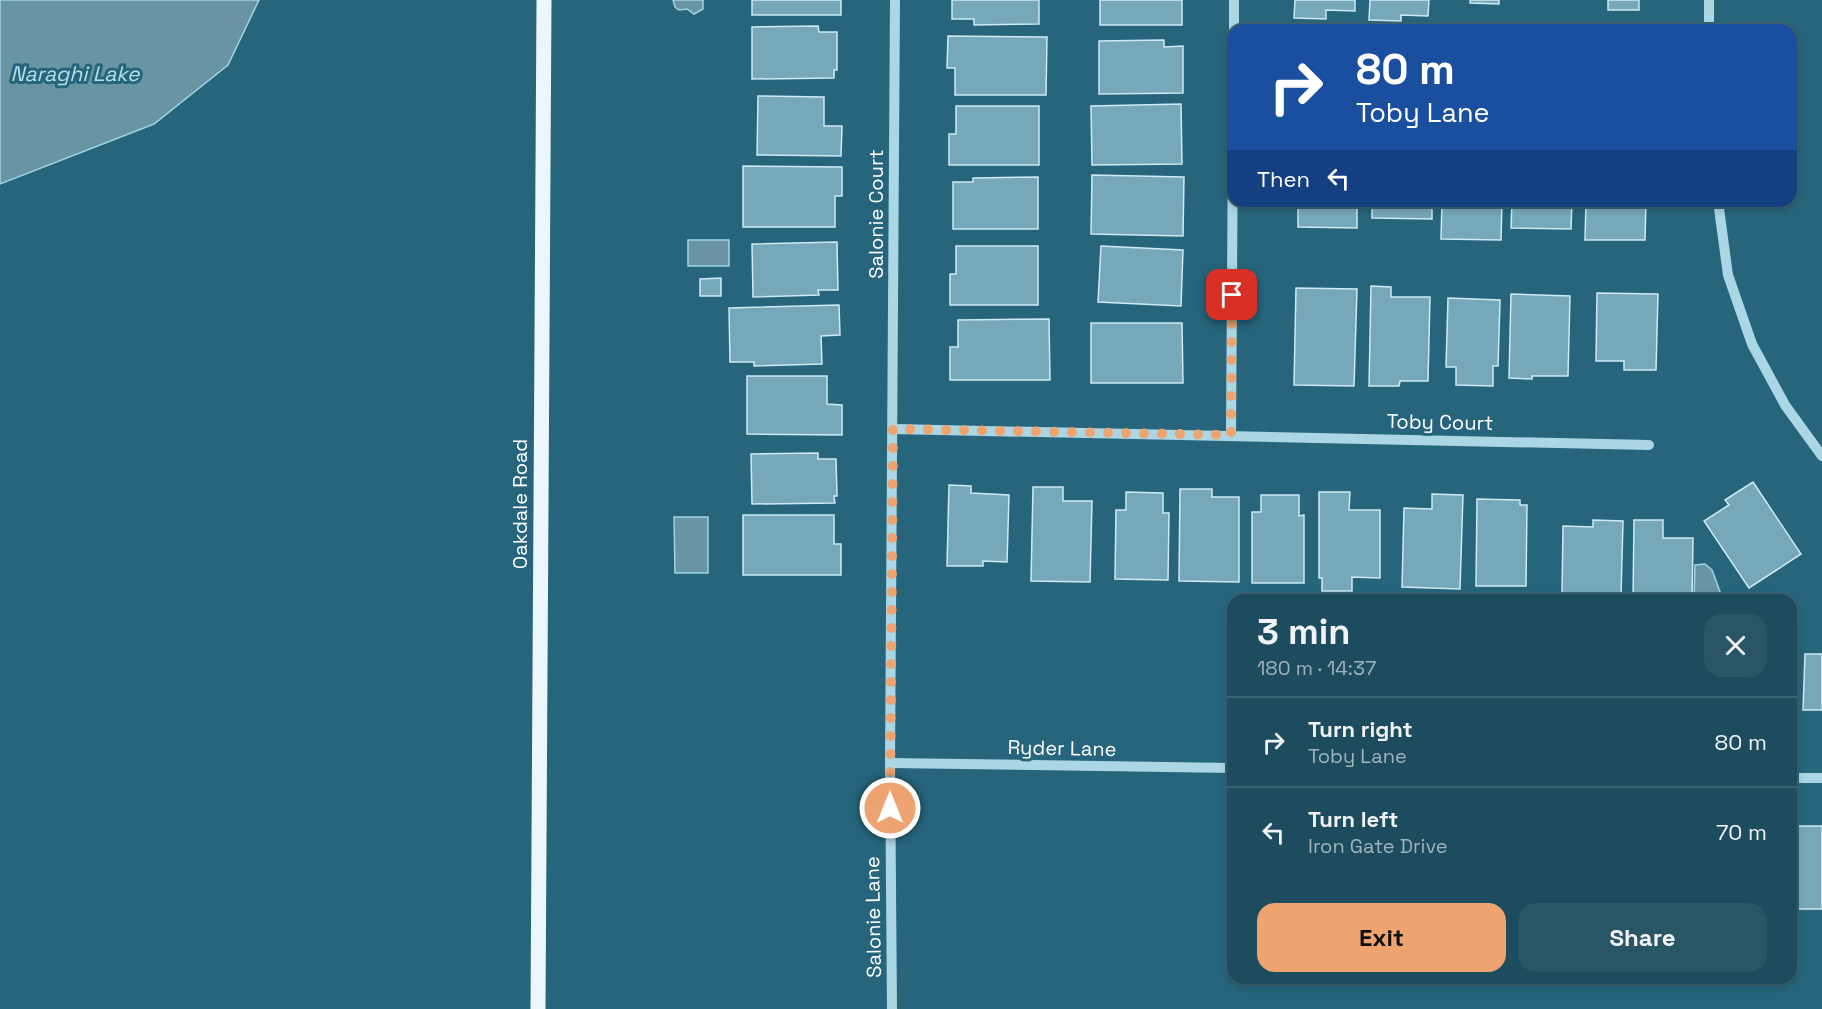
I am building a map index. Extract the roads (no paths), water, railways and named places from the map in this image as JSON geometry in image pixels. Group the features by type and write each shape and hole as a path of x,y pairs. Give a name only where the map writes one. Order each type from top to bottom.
{"main road":[{"name":"Oakdale Road","path":"538,1009 544,0"}],"street":[{"name":"Salonie Court","path":"893,429 895,0"},
{"path":"1234,0 1234,24"},
{"path":"1709,0 1709,24"},
{"path":"1231,435 1233,207"},
{"path":"1719,207 1728,275 1752,344 1785,405 1822,456"},
{"name":"Toby Court","path":"893,429 1649,445"},
{"name":"Salonie Lane","path":"892,1009 890,763 893,429"},
{"name":"Ryder Lane","path":"890,763 1227,768"},
{"path":"1797,778 1822,778"}],"water":[{"name":"Naraghi Lake","path":"0,0 259,0 228,65 154,124 0,184"},
{"path":"673,0 703,0 703,9 694,14 687,9 679,10 675,7"},
{"path":"688,240 729,240 729,266 688,266"},
{"path":"674,517 708,517 708,573 675,573"},
{"path":"1705,564 1712,570 1721,594 1694,594 1695,565"}]}
